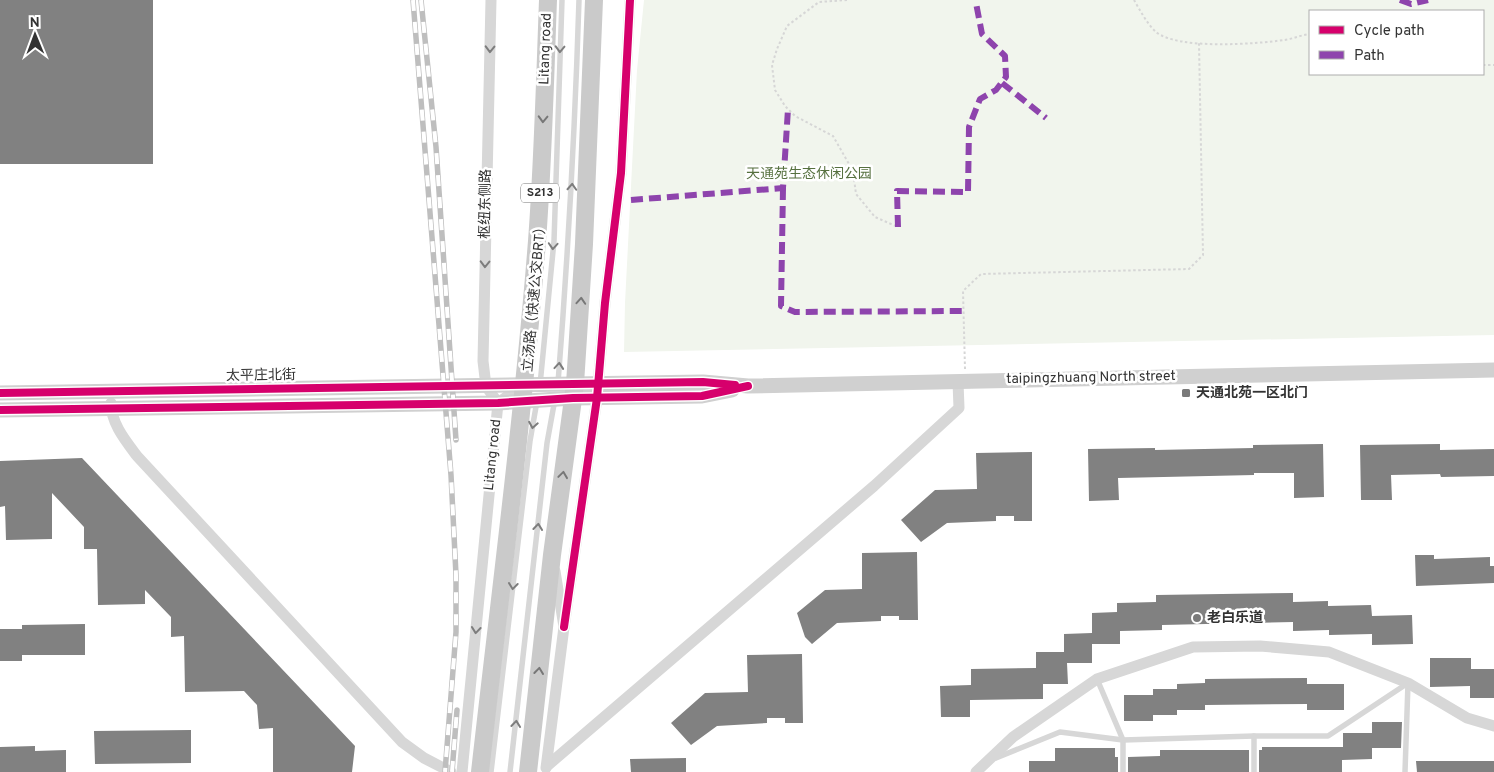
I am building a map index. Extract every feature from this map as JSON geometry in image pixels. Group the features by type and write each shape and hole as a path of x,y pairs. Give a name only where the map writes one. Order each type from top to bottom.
{"main road":[{"name":"Litang road","path":"480,772 531,393 548,0"},
{"path":"528,772 552,555 565,391 584,244 594,0"},
{"name":"taipingzhuang North street","path":"531,393 598,391 703,382 748,386 1494,370"},
{"name":"太平庄北街","path":"0,392 486,386 531,393"},
{"path":"0,410 498,403 531,393"}],"street":[{"name":"枢纽东侧路","path":"492,0 483,361 486,386 498,403"},
{"path":"546,769 564,627 598,391 605,303 622,172 630,0"},
{"path":"546,769 874,486 959,408 962,382"},
{"path":"111,391 111,409 121,434 137,456 402,742 424,758 452,772"},
{"name":"Litang road","path":"462,772 498,403"},
{"path":"552,555 564,627"},
{"path":"976,772 1013,737 1097,679 1193,647 1260,646 1329,652 1408,683 1466,718 1494,726"}],"lane":[{"name":"立汤路（快速公交BRT）","path":"491,772 529,451 531,393 554,241 562,0"},
{"name":"立汤路（快速公交BRT）","path":"510,772 548,443 565,391 579,0"},
{"path":"1097,679 1123,740 1124,772"},
{"path":"990,760 1060,732 1123,740 1328,736 1408,683"},
{"path":"1405,772 1408,683"},
{"path":"1254,736 1254,772"}],"path":[{"path":"847,0 819,2 787,26 772,65 775,90 785,106 795,116 833,136 853,171 856,194 875,217 898,227"},
{"path":"1134,0 1155,31 1166,38 1230,45 1267,42 1309,34"},
{"path":"962,382 963,291 981,274 1189,269 1203,255 1199,43"}],"green space":[{"name":"天通苑生态休闲公园","path":"644,0 1494,0 1494,335 624,352 637,70"}],"building":[{"path":"0,0 153,0 153,164 0,164"},
{"path":"1323,444 1324,497 1294,498 1294,473 1254,473 1254,475 1118,478 1119,500 1089,501 1088,449 1253,448 1253,445"},
{"path":"1440,444 1440,450 1494,449 1494,476 1441,477 1440,474 1391,475 1392,500 1361,500 1360,445"},
{"path":"1032,452 1032,521 1014,521 1014,516 996,516 996,521 947,523 921,542 901,520 935,490 977,489 976,453"},
{"path":"82,458 355,746 352,772 273,772 273,728 259,729 257,705 244,691 185,692 184,636 171,637 171,617 145,590 145,604 98,605 97,549 84,549 84,527 52,493 52,539 6,540 5,506 0,507 0,461"},
{"path":"917,552 918,620 899,620 899,616 881,616 881,621 837,623 812,644 805,637 797,613 825,590 862,589 862,553"},
{"path":"1415,555 1434,555 1434,559 1490,557 1490,566 1494,566 1494,583 1416,586"},
{"path":"1293,593 1293,602 1328,601 1328,606 1371,605 1372,616 1412,615 1413,644 1372,645 1372,634 1329,635 1329,630 1293,631 1293,622 1162,625 1162,630 1120,631 1120,644 1092,644 1092,663 1067,663 1068,684 1043,684 1043,699 970,700 970,717 941,717 940,686 971,685 971,669 1036,668 1036,652 1064,652 1064,634 1092,633 1092,613 1117,612 1117,603 1156,602 1156,595"},
{"path":"85,624 85,655 22,655 22,661 0,661 0,629 22,629 22,625"},
{"path":"802,654 803,723 785,723 785,718 767,718 767,723 717,726 691,745 671,723 705,693 748,692 747,655"},
{"path":"1430,658 1471,658 1471,669 1494,669 1494,698 1470,698 1470,686 1430,687"},
{"path":"1307,678 1307,684 1344,684 1344,710 1307,710 1307,704 1205,705 1205,710 1177,710 1177,715 1153,715 1153,721 1124,721 1124,695 1153,695 1153,689 1177,689 1177,684 1205,683 1205,679"},
{"path":"1372,722 1402,722 1401,748 1372,748 1372,759 1342,760 1342,772 1259,772 1259,750 1262,750 1262,747 1343,747 1343,733 1372,733"},
{"path":"191,730 191,763 95,764 94,731"},
{"path":"35,746 35,751 66,750 66,772 0,772 0,747"},
{"path":"1055,748 1115,748 1115,757 1118,757 1118,772 1029,772 1029,761 1055,761"},
{"path":"1160,750 1249,750 1249,772 1128,772 1128,757 1160,756"},
{"path":"686,758 686,772 631,772 630,759"},
{"path":"1416,761 1494,761 1494,772 1417,772"}],"railway":[{"path":"413,0 451,475 456,575 456,632 445,772"},
{"path":"421,0 436,147 456,440"},
{"path":"452,772 457,710"}],"marked path":[{"path":"1400,0 1411,4 1428,0"},
{"path":"898,227 897,191 968,192 969,127 980,99 996,90 1006,77 1005,56 982,34 976,3"},
{"path":"1002,83 1046,118"},
{"path":"631,200 783,188 788,109"},
{"path":"783,188 781,306 795,312 963,311"}],"cycle path":[{"path":"564,627 597,398 605,303 621,173 630,0"},
{"path":"0,393 703,382 735,385"},
{"path":"0,410 498,403 573,398 702,396 748,386"}],"place":[{"name":"天通北苑一区北门","path":"1186,393"},
{"name":"老白乐道","path":"1197,618"}]}
